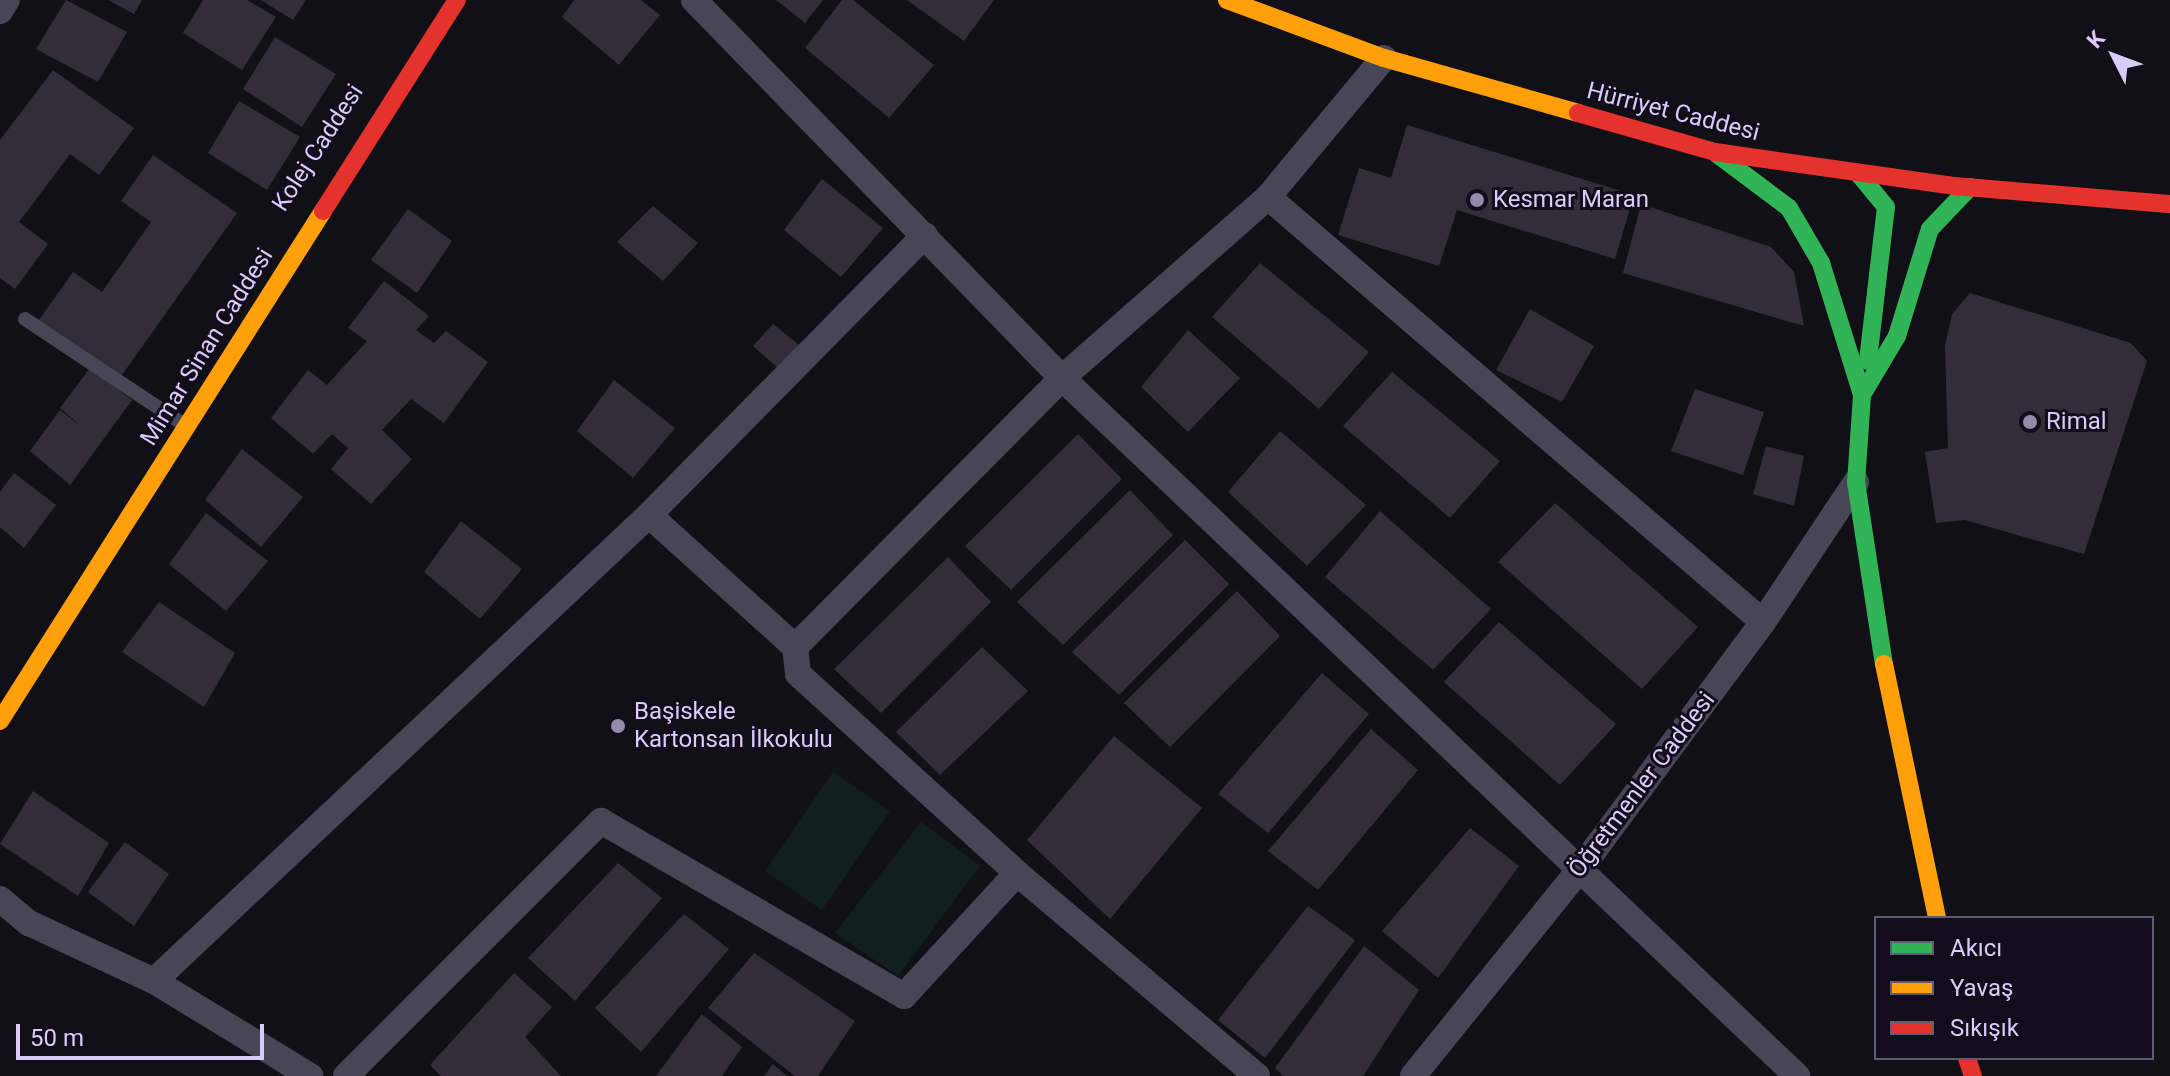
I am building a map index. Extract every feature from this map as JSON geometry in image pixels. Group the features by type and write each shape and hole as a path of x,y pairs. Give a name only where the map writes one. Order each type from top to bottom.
{"street":[{"path":"0,11 7,0"},
{"path":"694,0 1062,378 1797,1076"},
{"name":"Hürriyet Caddesi","path":"1227,0 1384,58 1715,152 1970,187 2170,204"},
{"name":"Kolej Caddesi","path":"0,685 180,422 442,4"},
{"path":"795,647 1062,378 1268,197 1384,58"},
{"path":"1715,152 1789,208 1821,263 1862,395"},
{"path":"1858,173 1885,202 1887,220 1862,395 1856,482 1892,715 1937,916"},
{"path":"1862,395 1897,336 1930,229 1970,187"},
{"path":"1268,197 1763,622"},
{"path":"154,981 649,515 925,235"},
{"name":"Mimar Sinan Caddesi","path":"0,721 180,422"},
{"name":"Öğretmenler Caddesi","path":"1413,1076 1581,868 1763,622 1856,482"},
{"path":"649,515 795,647 798,674 1017,873 1257,1076"},
{"path":"346,1076 601,821 904,996 1017,873"},
{"path":"0,899 29,923 154,981 310,1076"}],"lane":[{"path":"25,319 180,422"}],"shaded area":[{"path":"833,772 890,811 822,910 765,871"},
{"path":"921,822 980,866 898,976 835,933"}],"building":[{"path":"66,0 127,32 98,82 36,49"},
{"path":"108,0 142,0 134,14"},
{"path":"203,0 247,0 276,17 242,70 183,33"},
{"path":"261,0 306,0 293,20"},
{"path":"574,0 641,0 660,15 619,65 562,17"},
{"path":"776,0 823,0 805,23"},
{"path":"842,0 853,0 934,65 889,118 805,48"},
{"path":"907,0 994,0 964,41"},
{"path":"275,37 336,74 302,127 243,89"},
{"path":"53,70 134,128 99,175 70,154 19,222 48,244 15,289 0,278 0,140"},
{"path":"239,101 300,137 267,190 208,153"},
{"path":"1407,125 1634,195 1615,259 1457,210 1439,266 1338,235 1359,168 1391,178"},
{"path":"153,155 237,213 122,375 39,320 73,272 102,292 151,222 121,201"},
{"path":"822,179 883,228 841,277 784,230"},
{"path":"1641,204 1771,247 1794,272 1804,326 1623,273"},
{"path":"653,206 698,243 663,281 617,242"},
{"path":"408,209 452,241 417,293 371,260"},
{"path":"1260,263 1369,352 1319,409 1212,317"},
{"path":"384,281 429,316 416,330 434,343 446,331 488,362 444,423 411,399 382,430 412,459 371,504 331,469 348,448 332,434 313,454 271,418 308,370 327,385 367,341 348,328"},
{"path":"1970,293 2131,343 2147,361 2084,554 1965,520 1936,523 1925,452 1948,448 1945,346 1952,314"},
{"path":"1530,309 1594,346 1562,402 1496,370"},
{"path":"773,324 799,345 779,369 753,346"},
{"path":"1188,330 1240,378 1188,432 1141,387"},
{"path":"90,368 132,400 70,485 30,451 60,410 82,427 60,408"},
{"path":"1392,372 1500,461 1450,518 1343,426"},
{"path":"614,380 675,428 633,478 577,431"},
{"path":"1695,389 1764,412 1743,475 1671,451"},
{"path":"1280,431 1366,505 1307,566 1228,492"},
{"path":"1078,434 1122,479 1011,590 965,546"},
{"path":"1766,446 1804,456 1794,506 1753,494"},
{"path":"242,449 303,497 261,547 205,500"},
{"path":"14,473 56,505 24,548 0,527 0,492"},
{"path":"1130,490 1173,535 1063,645 1017,602"},
{"path":"1555,503 1698,627 1642,689 1498,562"},
{"path":"1380,511 1491,609 1433,670 1325,577"},
{"path":"206,513 268,561 226,611 169,564"},
{"path":"461,521 522,569 480,619 424,572"},
{"path":"1185,540 1229,584 1119,695 1072,652"},
{"path":"948,557 991,602 881,713 834,669"},
{"path":"1237,591 1280,636 1170,747 1124,703"},
{"path":"159,602 235,653 204,707 122,652"},
{"path":"1499,622 1616,724 1560,785 1444,682"},
{"path":"982,647 1028,691 940,775 896,732"},
{"path":"1322,673 1369,714 1268,833 1218,794"},
{"path":"1371,729 1418,770 1318,890 1268,851"},
{"path":"1114,736 1202,808 1110,919 1027,840"},
{"path":"33,791 109,843 78,896 0,844"},
{"path":"1470,828 1519,866 1438,978 1382,931"},
{"path":"125,842 169,874 134,926 88,892"},
{"path":"618,863 662,898 575,1001 528,958"},
{"path":"1308,906 1355,940 1265,1058 1218,1020"},
{"path":"684,914 729,949 641,1052 595,1008"},
{"path":"1364,946 1419,990 1363,1076 1283,1076 1275,1068"},
{"path":"754,953 855,1021 818,1076 795,1076 708,1008"},
{"path":"514,973 552,1007 525,1037 561,1076 441,1076 430,1065"},
{"path":"702,1014 742,1047 722,1076 656,1076"},
{"path":"773,1064 787,1076 764,1076"}],"traffic: fast":[{"path":"1717,154 1789,208 1821,263 1862,395 1856,482 1884,664"},
{"path":"1858,173 1886,207 1868,361"},
{"path":"1862,395 1897,336 1930,229 1970,187"}],"traffic: slow":[{"path":"1227,0 1384,58 1578,113"},
{"path":"0,721 323,211"},
{"path":"1884,664 1937,916"}],"traffic: jam":[{"path":"323,211 457,0"},
{"path":"1578,113 1715,152 1954,186 2170,204"},
{"path":"1968,1060 1973,1076"}],"place":[{"name":"Kesmar Maran","path":"1477,200"},
{"name":"Rimal","path":"2030,422"},
{"name":"Başiskele Kartonsan İlkokulu","path":"618,726"}]}
